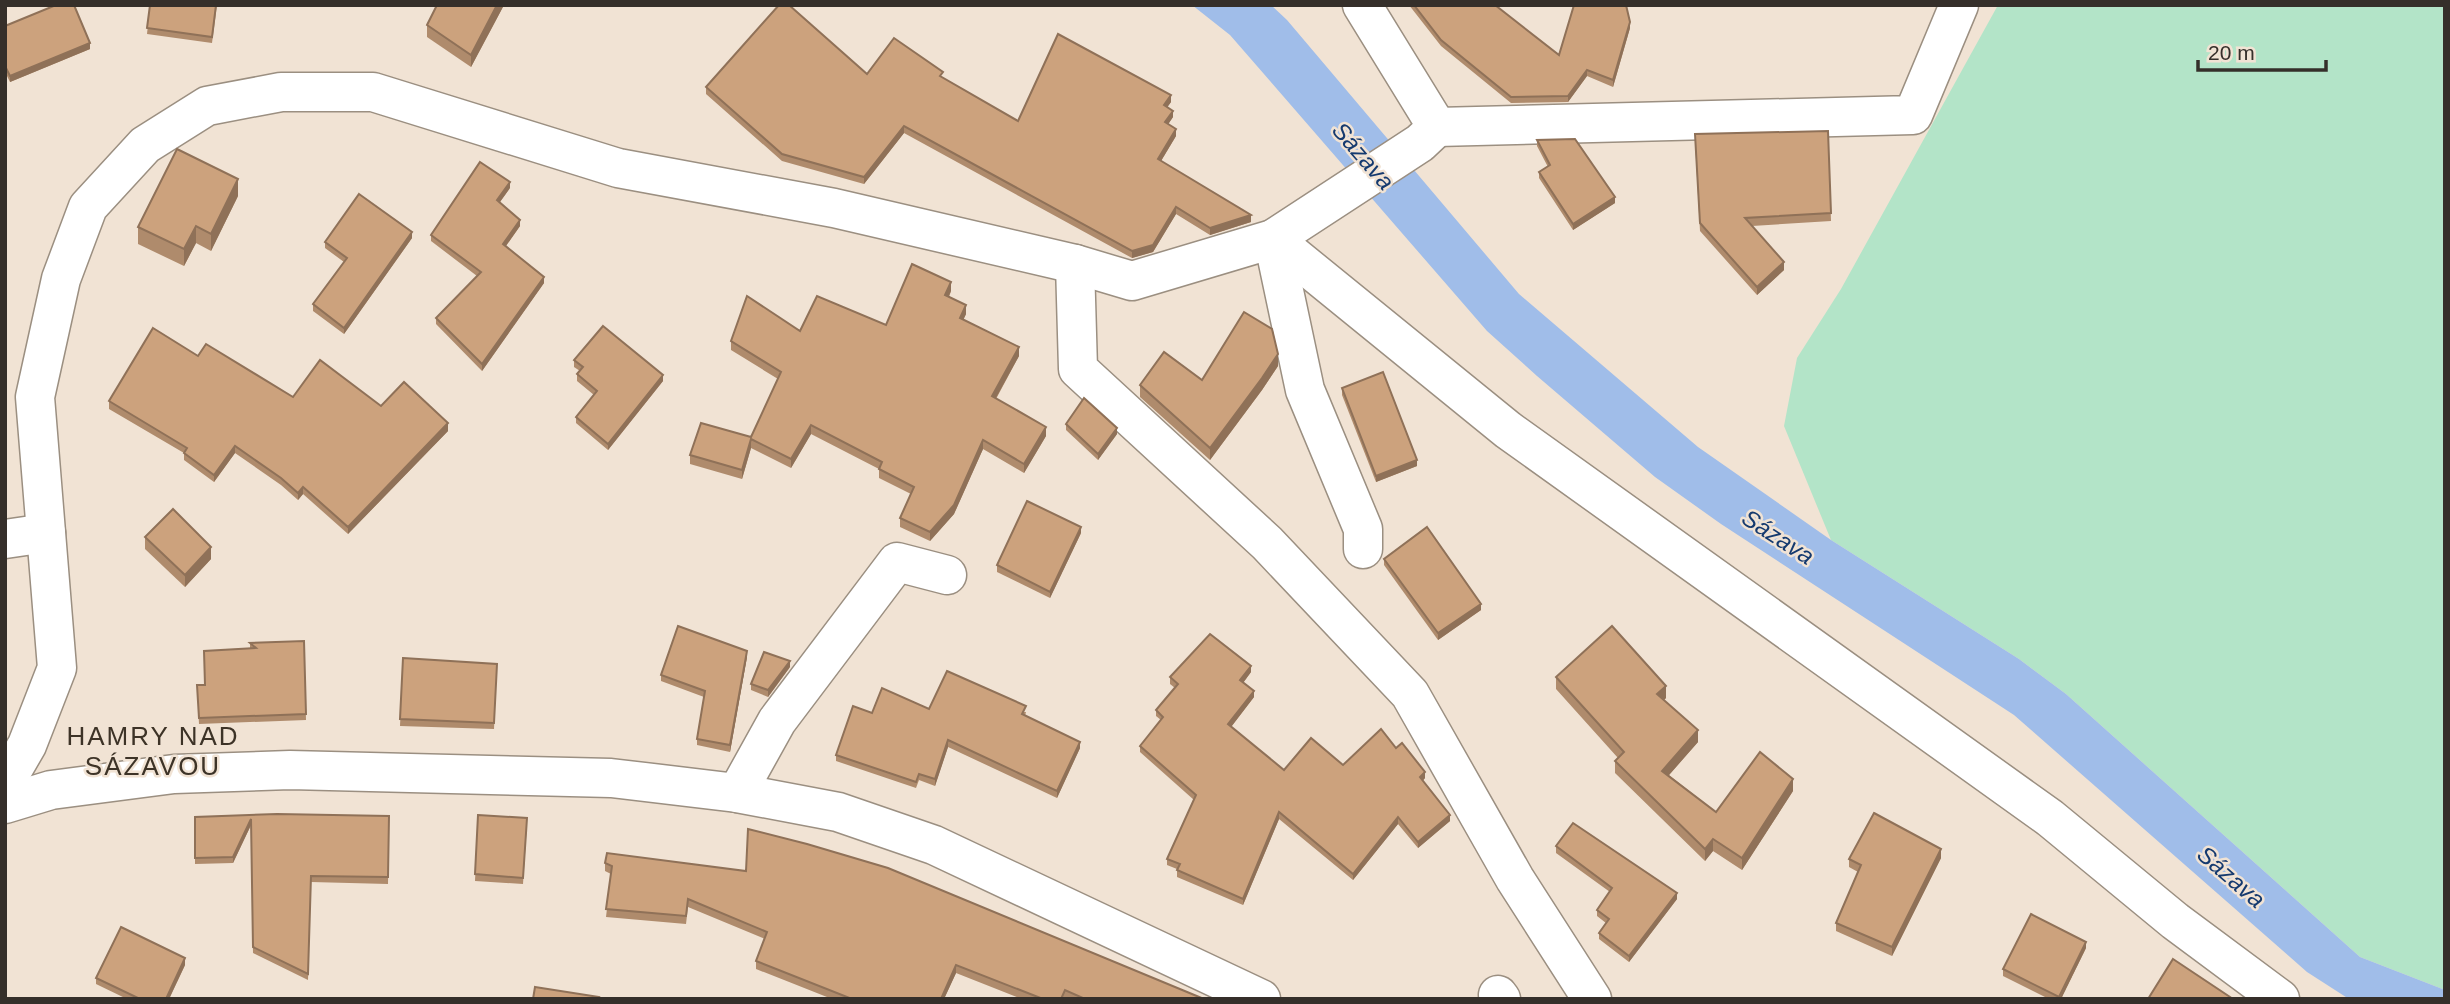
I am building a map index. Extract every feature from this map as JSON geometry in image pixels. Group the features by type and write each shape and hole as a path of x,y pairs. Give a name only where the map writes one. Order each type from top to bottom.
{"street":[{"path":"1362,5 1428,135"},
{"path":"5,783 27,745 57,668 35,397 61,279 88,207 145,145 207,106 281,92 373,92 618,169 834,208 1075,264 1132,281 1273,239 1339,198 1428,135 1913,115 1959,5"},
{"path":"1273,239 1305,390 1363,529 1363,549"},
{"path":"1273,239 1508,430 2050,818 2175,921 2280,999"},
{"path":"1075,264 1078,369 1267,543 1410,694 1515,879 1592,999"},
{"path":"5,539 46,533"},
{"path":"737,793 776,721 897,562 947,575"},
{"path":"5,804 51,790 174,774 290,770 611,778 737,793 838,812 934,845 1261,999"}],"green space":[{"path":"1998,5 2445,5 2445,990 2360,957 2066,694 2019,659 1831,540 1784,426 1797,358 1841,289"}],"water":[{"name":"Sázava","path":"1192,5 1271,5 1287,20 1519,294 1698,447 1831,540 2019,659 2066,694 2360,957 2445,990 2445,999 2349,999 2307,972 2014,715 1721,524 1655,477 1487,331 1230,35"}],"building":[{"path":"56,5 74,5 90,43 10,76 5,66 5,26"},
{"path":"150,5 216,5 212,37 147,28"},
{"path":"437,5 497,5 471,55 427,25"},
{"path":"779,5 789,5 867,74 894,38 943,72 940,76 1018,121 1058,34 1171,95 1164,105 1173,111 1165,122 1176,129 1158,159 1251,215 1210,228 1176,207 1153,245 1132,251 904,126 864,177 782,154 706,87"},
{"path":"1414,5 1495,5 1559,55 1574,5 1626,5 1630,22 1613,80 1587,70 1568,96 1511,97 1441,40"},
{"path":"1828,131 1831,213 1745,218 1784,262 1757,287 1700,223 1695,134"},
{"path":"1575,139 1615,197 1573,224 1539,172 1550,165 1537,140"},
{"path":"177,149 238,179 211,234 196,226 184,249 138,227"},
{"path":"480,162 510,182 497,200 520,220 503,244 544,277 482,364 436,318 481,272 431,235"},
{"path":"359,194 412,232 344,328 313,304 347,258 325,242"},
{"path":"912,264 951,282 945,295 966,305 960,318 1019,347 992,396 1046,427 1024,464 983,440 954,505 930,532 900,518 914,487 879,469 882,462 811,425 791,459 751,439 742,470 690,455 701,423 751,437 781,372 731,341 747,296 800,331 817,296 886,325"},
{"path":"1244,312 1272,329 1278,354 1210,448 1140,385 1164,352 1202,380"},
{"path":"603,326 663,375 608,444 576,417 597,391 577,374 583,367 574,360"},
{"path":"153,328 198,356 206,344 293,397 320,360 381,406 404,382 448,423 348,527 303,487 298,493 235,446 214,475 184,453 187,448 109,401"},
{"path":"1383,372 1417,460 1376,476 1342,388"},
{"path":"1084,398 1117,428 1098,454 1066,424"},
{"path":"1027,501 1081,527 1050,592 997,565"},
{"path":"173,509 211,547 185,575 145,537"},
{"path":"1427,527 1481,604 1438,633 1384,559"},
{"path":"678,626 747,651 730,745 697,739 705,691 661,675"},
{"path":"1612,626 1666,686 1657,694 1698,730 1662,771 1716,812 1760,752 1793,779 1742,858 1713,839 1705,849 1615,761 1624,752 1556,677"},
{"path":"1210,634 1251,666 1240,680 1254,691 1228,724 1284,770 1311,738 1343,765 1381,729 1396,748 1402,743 1425,772 1420,777 1450,815 1418,842 1398,817 1353,874 1279,812 1243,899 1177,870 1180,864 1167,859 1196,795 1140,746 1163,717 1156,710 1178,684 1170,677"},
{"path":"304,641 306,714 199,718 197,685 205,685 204,651 256,648 250,643"},
{"path":"764,652 790,661 768,690 751,684"},
{"path":"403,658 497,664 494,723 400,719"},
{"path":"947,671 1026,706 1022,714 1080,742 1057,791 948,740 935,779 919,774 916,782 836,755 853,706 872,713 882,688 929,709"},
{"path":"1874,813 1941,849 1892,947 1836,923 1861,865 1849,859"},
{"path":"277,814 389,816 388,877 311,876 308,974 253,947 251,819 233,857 195,858 195,817"},
{"path":"478,815 527,818 523,878 475,874"},
{"path":"1573,823 1677,893 1629,956 1599,933 1609,919 1597,910 1612,888 1556,846"},
{"path":"748,829 888,868 1204,999 1085,999 1065,990 1061,999 1043,999 956,965 941,999 852,999 756,961 767,932 688,899 686,916 606,909 612,866 605,863 607,853 746,871"},
{"path":"2031,914 2086,942 2059,997 2003,969"},
{"path":"121,927 185,958 166,999 140,999 96,978"},
{"path":"2173,959 2233,999 2148,999"},
{"path":"535,987 599,997 533,999"}],"district":[{"name":"HAMRY NAD SÁZAVOU","path":"153,751"}]}
